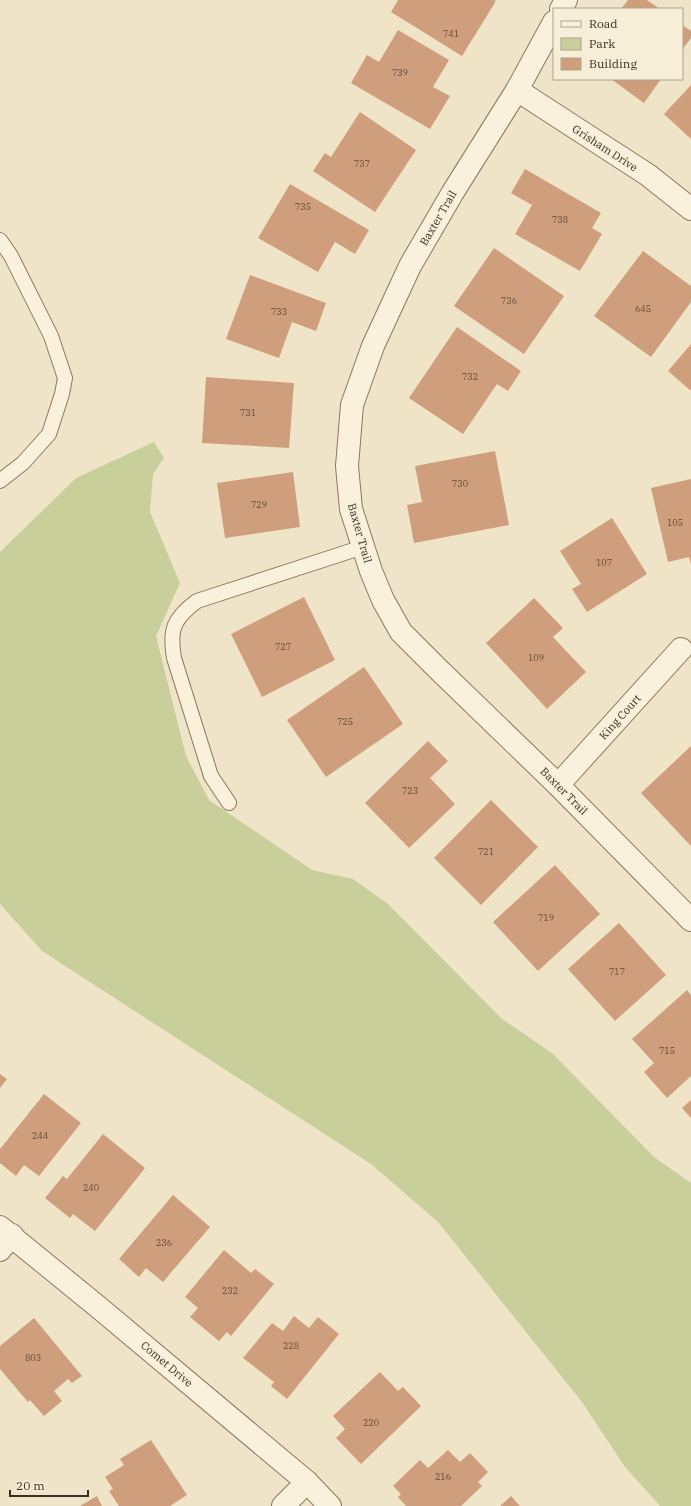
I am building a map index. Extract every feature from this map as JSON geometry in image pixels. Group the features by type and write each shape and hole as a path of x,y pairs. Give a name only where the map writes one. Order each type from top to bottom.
{"street":[{"name":"Baxter Trail","path":"553,24 517,90 453,192 410,266 373,346 352,405 347,466 351,509 363,548 383,600 401,632 558,785 691,920"},
{"name":"Grisham Drive","path":"517,90 648,176 691,209"},
{"name":"King Court","path":"558,785 681,649"},
{"name":"Comet Drive","path":"4,1237 307,1482 330,1506"},
{"path":"283,1506 307,1482"}],"lane":[{"path":"0,240 11,256 52,336 65,378 62,394 49,434 23,463 0,481"},
{"path":"229,803 211,776 174,658 171,644 172,633 178,619 197,601 363,548"}],"green space":[{"path":"154,442 164,458 153,474 150,512 180,583 156,636 186,756 209,800 312,870 353,879 388,904 502,1019 552,1053 654,1157 691,1183 691,1506 660,1506 625,1467 582,1402 438,1222 371,1164 42,951 0,904 0,552 76,478"}],"building":[{"path":"398,0 496,1 462,56 391,12"},
{"path":"628,0 647,0 659,8 622,8"},
{"path":"683,26 691,31 691,38 683,49"},
{"path":"398,30 449,60 433,87 450,96 430,129 351,83 367,55 379,62"},
{"path":"612,80 660,80 644,103"},
{"path":"691,85 691,139 664,114"},
{"path":"360,112 416,150 375,212 313,171 325,153 331,157"},
{"path":"525,169 601,213 592,228 602,234 580,271 515,234 532,205 511,193"},
{"path":"290,184 369,230 355,254 335,242 318,272 258,238"},
{"path":"494,248 564,296 524,354 454,306"},
{"path":"643,251 691,286 691,302 651,357 594,316"},
{"path":"250,275 326,303 316,331 292,322 279,358 226,339"},
{"path":"457,327 521,371 508,391 497,384 463,434 409,398"},
{"path":"691,344 691,391 668,371"},
{"path":"206,377 294,383 289,448 202,443"},
{"path":"495,451 509,525 414,543 407,505 422,502 415,466"},
{"path":"293,472 300,527 225,538 217,483"},
{"path":"691,479 691,564 689,557 668,562 651,488"},
{"path":"612,518 647,574 587,612 572,589 581,584 560,551"},
{"path":"304,597 335,660 262,697 231,634"},
{"path":"534,598 563,628 553,637 586,672 547,709 486,643"},
{"path":"364,667 403,724 326,777 287,720"},
{"path":"428,741 448,761 430,778 455,804 409,848 365,803"},
{"path":"691,746 691,846 641,793"},
{"path":"491,800 538,847 481,905 434,858"},
{"path":"555,865 600,914 538,971 493,922"},
{"path":"619,923 666,975 615,1021 568,969"},
{"path":"687,990 691,995 691,1076 667,1098 644,1072 654,1063 632,1039"},
{"path":"0,1074 7,1079 0,1088"},
{"path":"44,1094 81,1123 39,1176 24,1165 16,1176 0,1163 0,1149"},
{"path":"691,1100 691,1118 682,1108"},
{"path":"103,1134 145,1168 95,1231 73,1214 70,1218 45,1198 63,1176 67,1179"},
{"path":"173,1195 210,1227 163,1282 146,1268 139,1277 119,1259"},
{"path":"224,1250 251,1273 255,1269 274,1284 231,1336 227,1332 219,1341 190,1317 198,1308 185,1297"},
{"path":"294,1316 309,1328 318,1317 339,1334 287,1399 271,1386 274,1382 243,1358 272,1323 283,1331"},
{"path":"34,1318 82,1376 72,1383 68,1379 54,1391 62,1401 44,1416 30,1400 28,1402 0,1369 0,1346"},
{"path":"380,1372 398,1391 403,1387 421,1406 361,1464 336,1438 345,1429 333,1416"},
{"path":"151,1440 187,1495 170,1506 119,1506 109,1491 113,1489 105,1477 124,1465 120,1459"},
{"path":"448,1450 460,1462 470,1453 488,1472 478,1482 482,1486 461,1506 406,1506 398,1497 401,1494 393,1486 420,1460 428,1468"},
{"path":"97,1496 102,1506 80,1506"},
{"path":"511,1496 520,1506 500,1506"}]}
